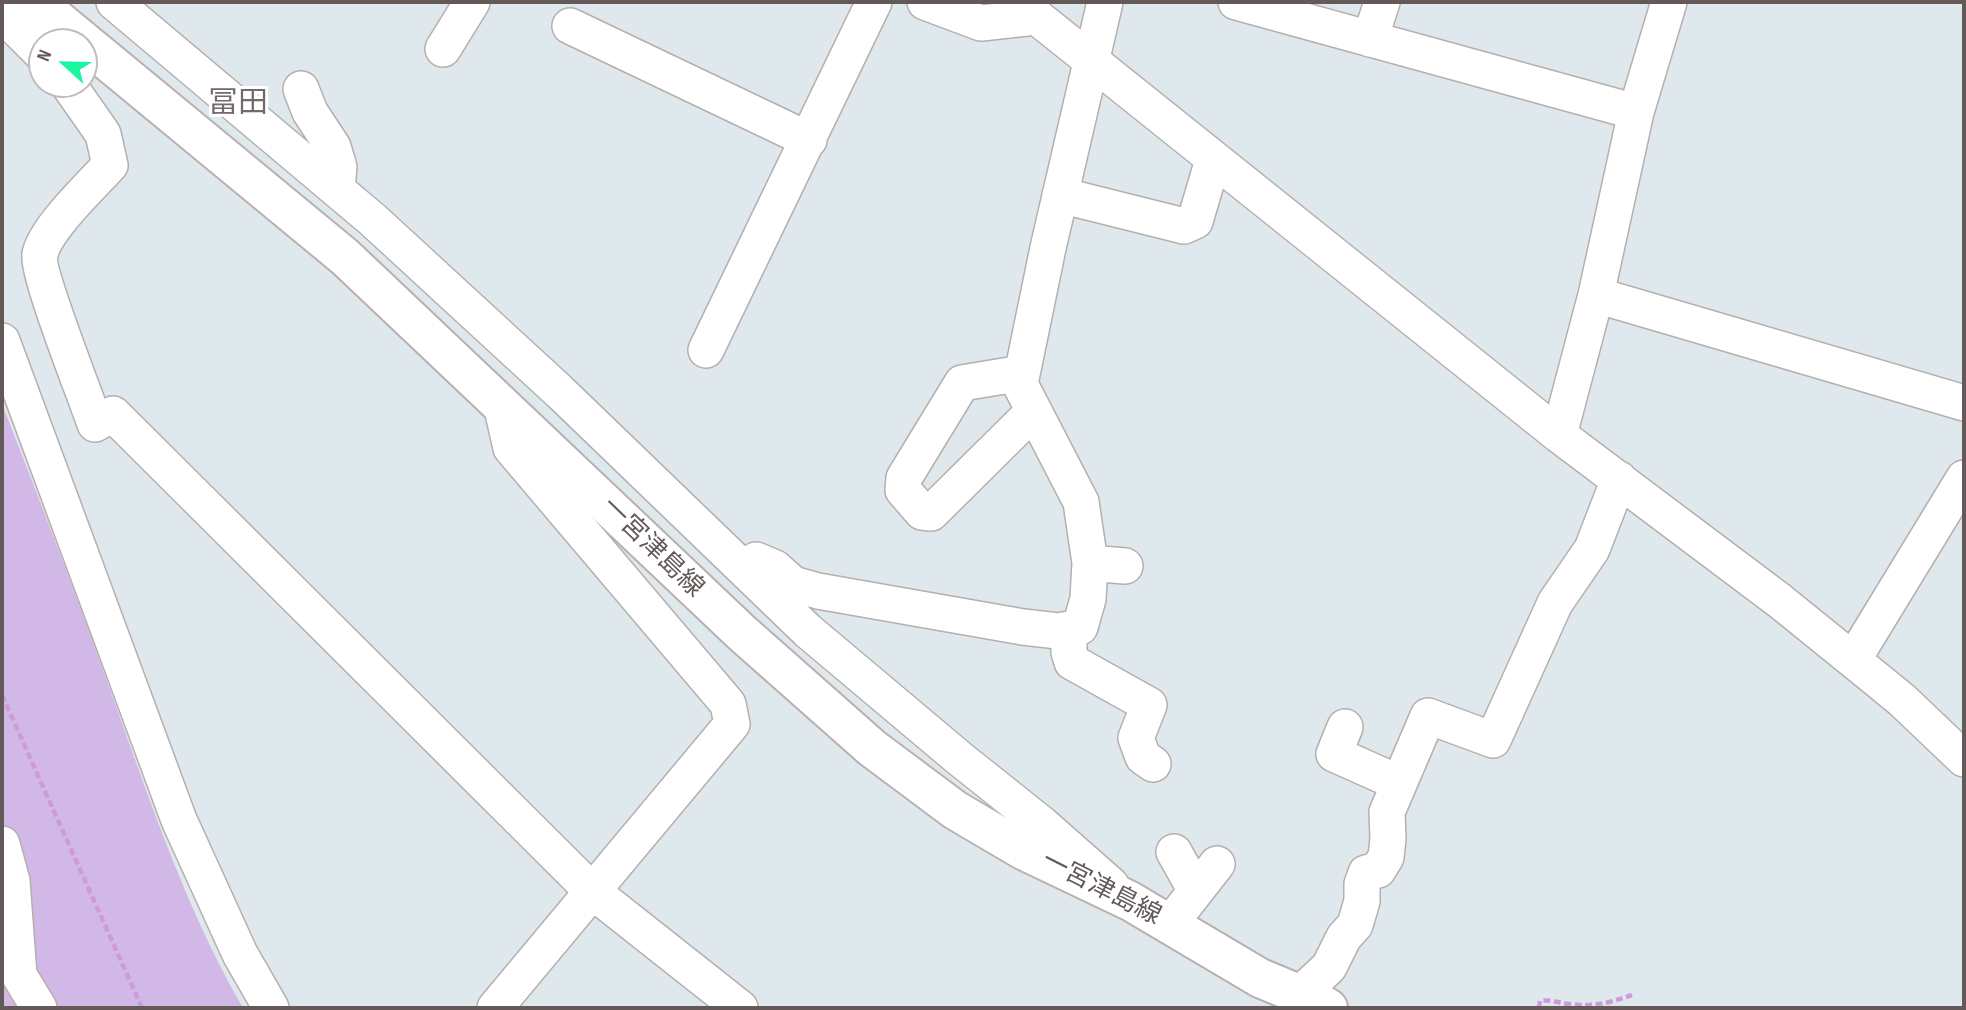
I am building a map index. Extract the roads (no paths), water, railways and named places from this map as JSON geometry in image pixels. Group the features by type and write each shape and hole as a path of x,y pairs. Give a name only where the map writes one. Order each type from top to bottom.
{"main road":[{"name":"一宮津島線","path":"36,2 345,257 742,633 872,748 955,810 1023,850 1130,901 1260,978 1316,1003"}],"street":[{"path":"114,2 337,189 560,392 818,639 1043,825 1130,901"},
{"path":"443,49 472,2"},
{"path":"706,350 874,2"},
{"path":"925,2 981,23 1027,9 1559,435 1780,601 1902,700 1963,754"},
{"path":"735,559 747,556 775,568 793,584 818,591 1023,627 1058,631 1080,627 1088,599 1090,563 1081,502 1020,384 1105,2"},
{"path":"1236,2 1636,112"},
{"path":"1370,39 1382,2"},
{"path":"1559,435 1596,295 1636,112 1669,2"},
{"path":"2,14 28,40"},
{"path":"570,26 809,140"},
{"path":"301,89 310,112 334,147 339,167 337,189"},
{"path":"78,98 103,134 110,165 47,236 39,257 46,286 96,424 113,414 592,891 740,1008"},
{"path":"1060,195 1184,226 1195,221 1213,160"},
{"path":"1596,295 1964,403"},
{"path":"2,341 179,820 240,954 271,1008"},
{"path":"1023,373 951,376 904,478 903,490 922,512 932,513 1034,411"},
{"path":"495,1008 732,724 728,704 511,448 501,404"},
{"path":"1853,660 1964,478"},
{"path":"1316,1003 1344,937 1355,925 1366,873 1378,870 1386,857 1387,812 1428,716 1493,740 1555,603 1592,549 1619,480"},
{"path":"1090,563 1125,566"},
{"path":"1069,629 1072,663 1149,705 1136,738 1143,757 1153,764"},
{"path":"1345,727 1334,754 1399,783"},
{"path":"2,844 12,881 19,975 39,1008"},
{"path":"1174,852 1196,891"},
{"path":"1170,924 1217,864"}],"district":[{"name":"冨田","path":"238,104"}]}
